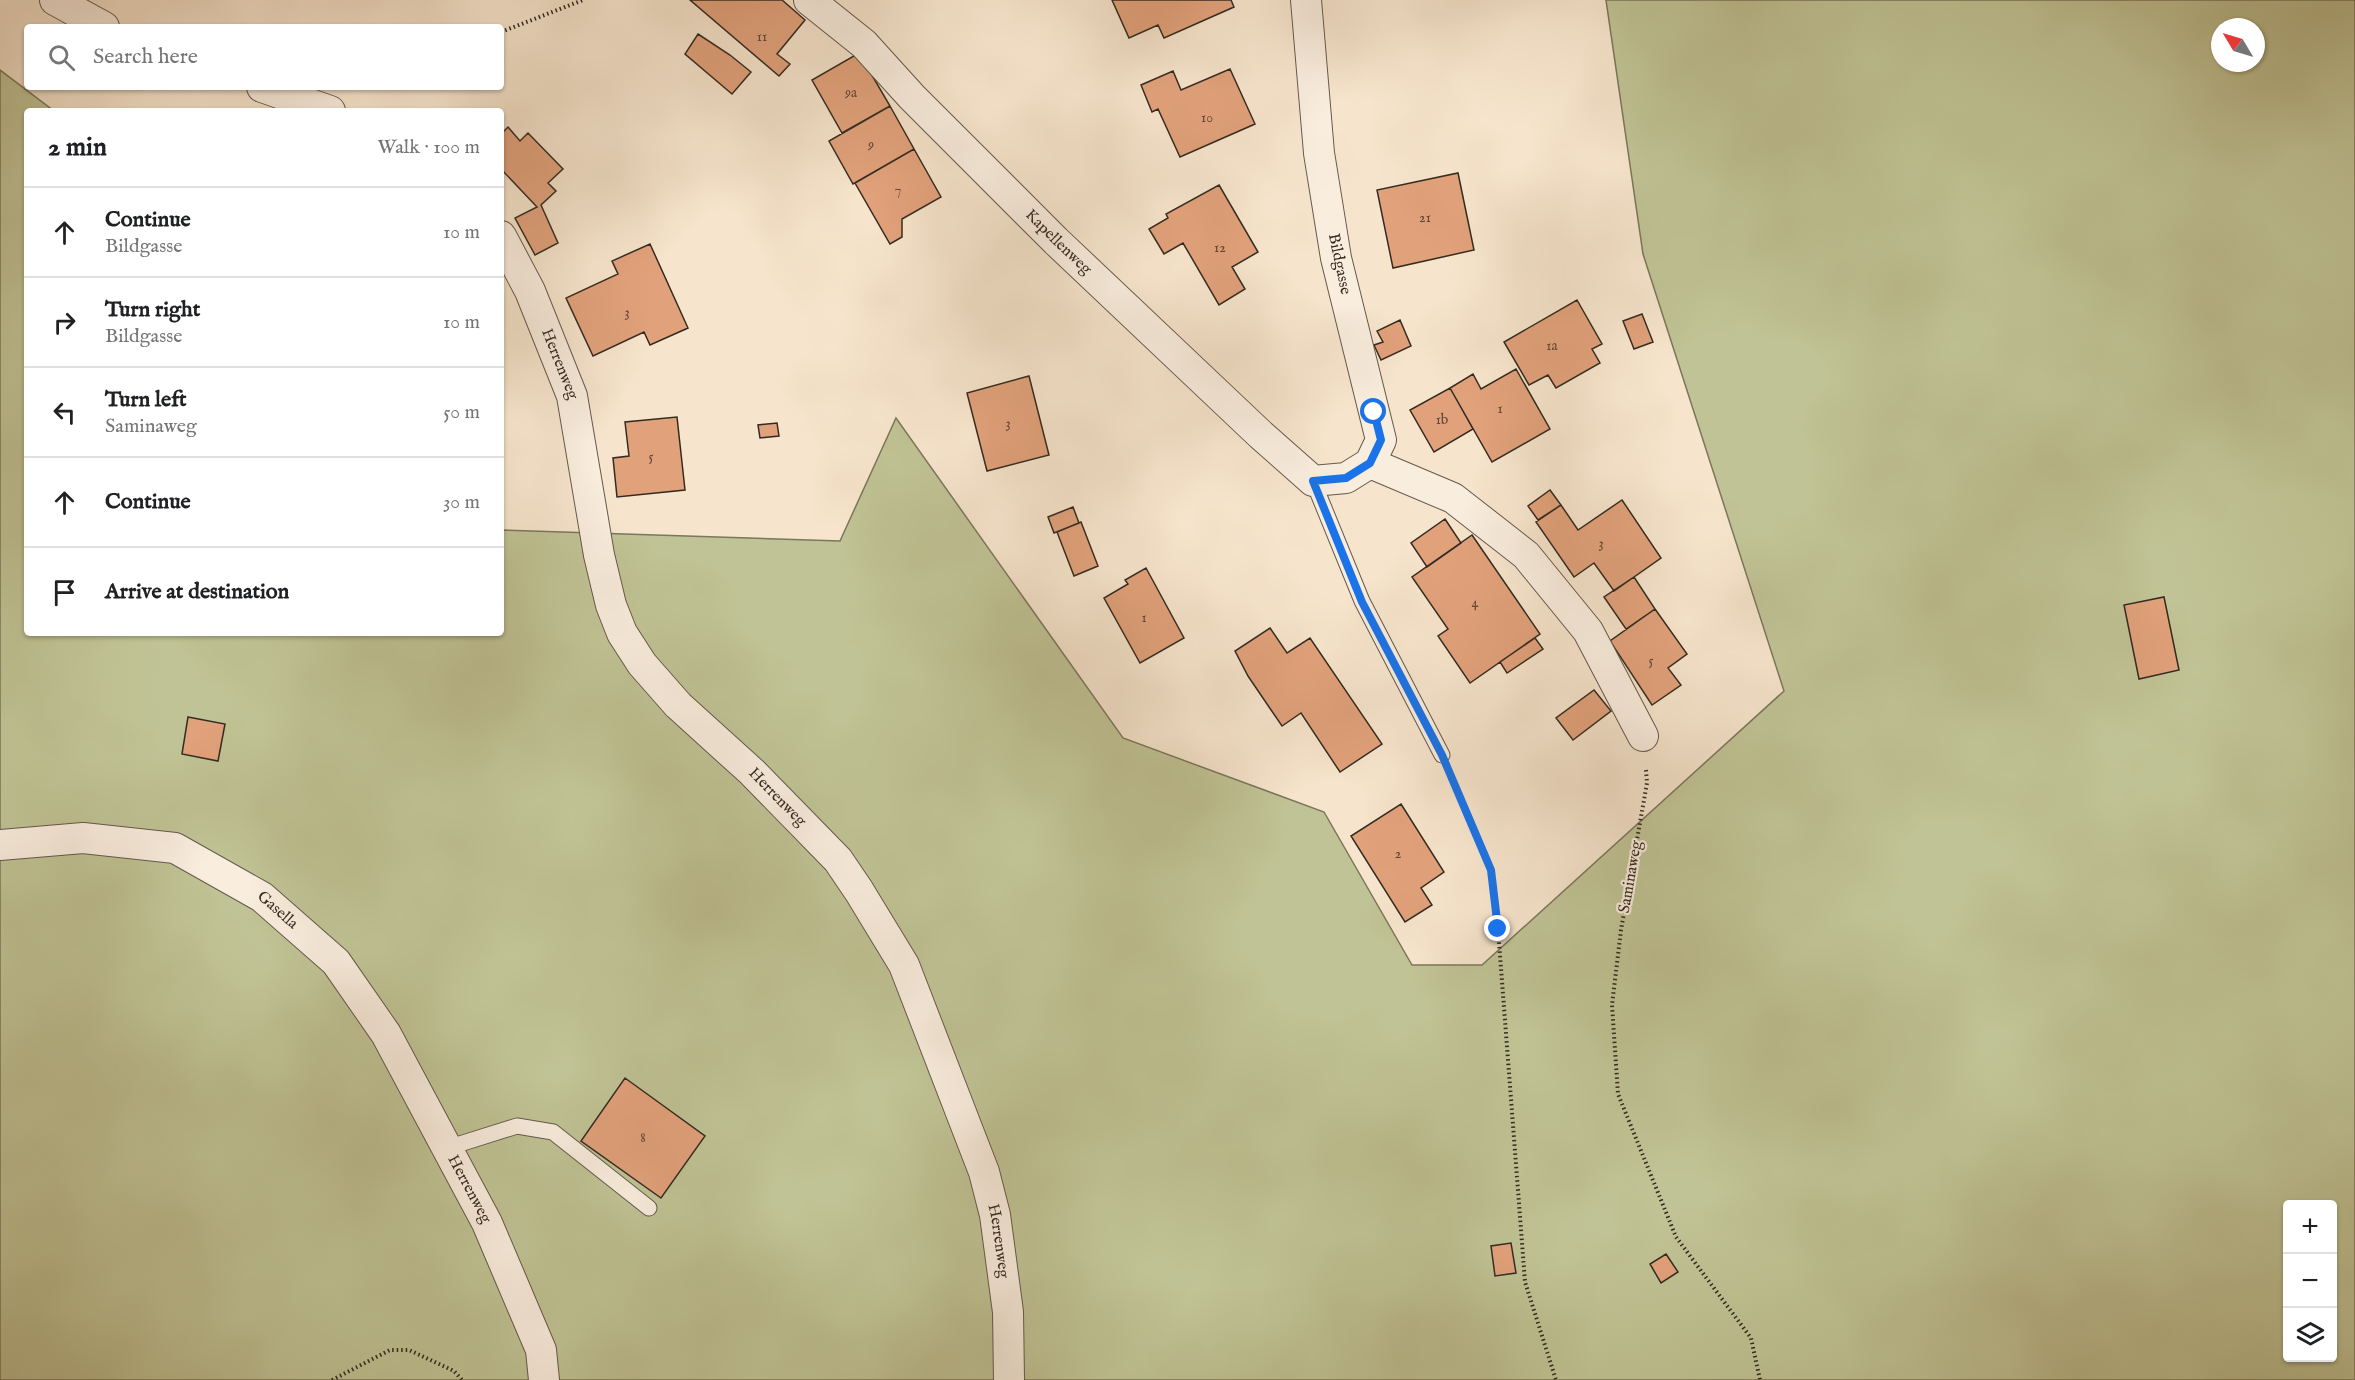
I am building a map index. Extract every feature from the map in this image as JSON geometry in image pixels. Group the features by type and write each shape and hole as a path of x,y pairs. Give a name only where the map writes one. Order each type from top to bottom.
{"street":[{"path":"55,0 99,24"},
{"name":"Kapellenweg","path":"809,0 864,44 912,98 1056,241 1261,435 1313,481"},
{"name":"Bildgasse","path":"1306,0 1319,153 1336,258 1381,440 1370,463"},
{"path":"270,90 322,108"},
{"name":"Herrenweg","path":"504,242 530,291 572,396 599,555 611,604 622,633 642,664 678,705 752,772 838,860 860,891 904,965 984,1172 995,1215 1008,1312 1009,1380"},
{"path":"1313,481 1346,478 1370,463 1453,498 1527,555 1588,631 1643,736"},
{"name":"Gasella","path":"0,845 83,838 175,848 262,897 336,962 386,1034 447,1148"},
{"name":"Herrenweg","path":"447,1148 487,1223 541,1350 544,1380"}],"lane":[{"path":"1313,481 1362,602 1442,755"},
{"name":"Herrenweg","path":"447,1148 517,1126 554,1132 649,1208"}],"path":[{"path":"504,31 583,0"},
{"name":"Saminaweg","path":"1643,736 1647,783 1621,930 1612,1005 1618,1094 1676,1237 1751,1338 1760,1380"},
{"path":"1442,755 1491,870 1499,940 1525,1282 1556,1380"},
{"path":"332,1380 390,1350 410,1350 454,1371 462,1380"}],"green space":[{"path":"1606,0 2355,0 2355,1380 0,1380 0,70 50,108 24,108 24,636 504,636 504,530 840,541 896,418 1123,738 1324,812 1412,965 1482,965 1784,691 1643,254"}],"building":[{"path":"690,0 782,0 805,20 777,54 790,64 779,76"},
{"path":"1112,0 1231,0 1234,7 1164,38 1158,25 1129,38"},
{"path":"698,34 751,72 732,94 685,54"},
{"path":"859,53 890,106 842,133 812,80"},
{"path":"1230,69 1255,124 1180,157 1158,109 1152,112 1141,85 1173,71 1181,90"},
{"path":"890,106 914,149 853,184 829,141"},
{"path":"508,127 520,141 528,133 563,169 548,183 556,191 541,205 558,243 535,255 515,218 537,207 504,172 504,131"},
{"path":"914,149 941,197 902,219 902,237 890,244 855,183"},
{"path":"1458,173 1474,250 1393,268 1377,190"},
{"path":"1219,185 1258,252 1232,267 1245,289 1219,305 1183,243 1164,254 1149,229 1168,218 1166,214"},
{"path":"650,244 688,328 650,345 644,332 593,356 566,298 618,274 612,261"},
{"path":"1577,300 1602,344 1592,349 1600,363 1556,388 1548,375 1529,385 1504,342"},
{"path":"1642,314 1653,342 1634,349 1623,321"},
{"path":"1400,320 1411,346 1381,360 1374,345 1383,342 1377,331"},
{"path":"1516,369 1550,429 1492,462 1450,388 1473,374 1481,389"},
{"path":"1029,376 1049,455 987,471 967,393"},
{"path":"1450,388 1473,429 1434,452 1410,410"},
{"path":"677,417 685,490 617,497 613,458 629,456 625,422"},
{"path":"777,423 779,436 760,438 758,425"},
{"path":"1550,490 1561,505 1538,520 1528,506"},
{"path":"1622,500 1661,558 1614,591 1594,563 1574,577 1536,522 1561,505 1578,530"},
{"path":"1073,507 1079,523 1054,533 1048,517"},
{"path":"1445,519 1461,543 1427,567 1411,543"},
{"path":"1081,522 1098,566 1074,576 1057,532"},
{"path":"1472,535 1540,634 1470,683 1438,636 1448,629 1412,577"},
{"path":"1146,568 1184,638 1140,663 1104,598 1128,584 1125,580"},
{"path":"1634,577 1655,609 1626,629 1604,597"},
{"path":"2164,597 2179,670 2139,679 2124,605"},
{"path":"1655,609 1687,654 1668,668 1681,685 1652,705 1610,641"},
{"path":"1270,628 1287,653 1310,638 1382,744 1340,772 1301,713 1282,726 1248,676 1235,651"},
{"path":"1535,638 1543,649 1507,673 1500,662"},
{"path":"1594,690 1611,711 1573,740 1556,718"},
{"path":"188,717 225,724 218,761 182,754"},
{"path":"1401,804 1444,872 1421,888 1432,905 1405,922 1351,836"},
{"path":"625,1078 705,1136 661,1198 581,1141"},
{"path":"1511,1243 1516,1273 1495,1276 1491,1246"},
{"path":"1666,1254 1678,1272 1661,1283 1650,1264"}],"route":[{"path":"1374,412 1381,440 1370,463 1346,478 1313,481 1362,602 1442,755 1491,870 1498,929"}]}
